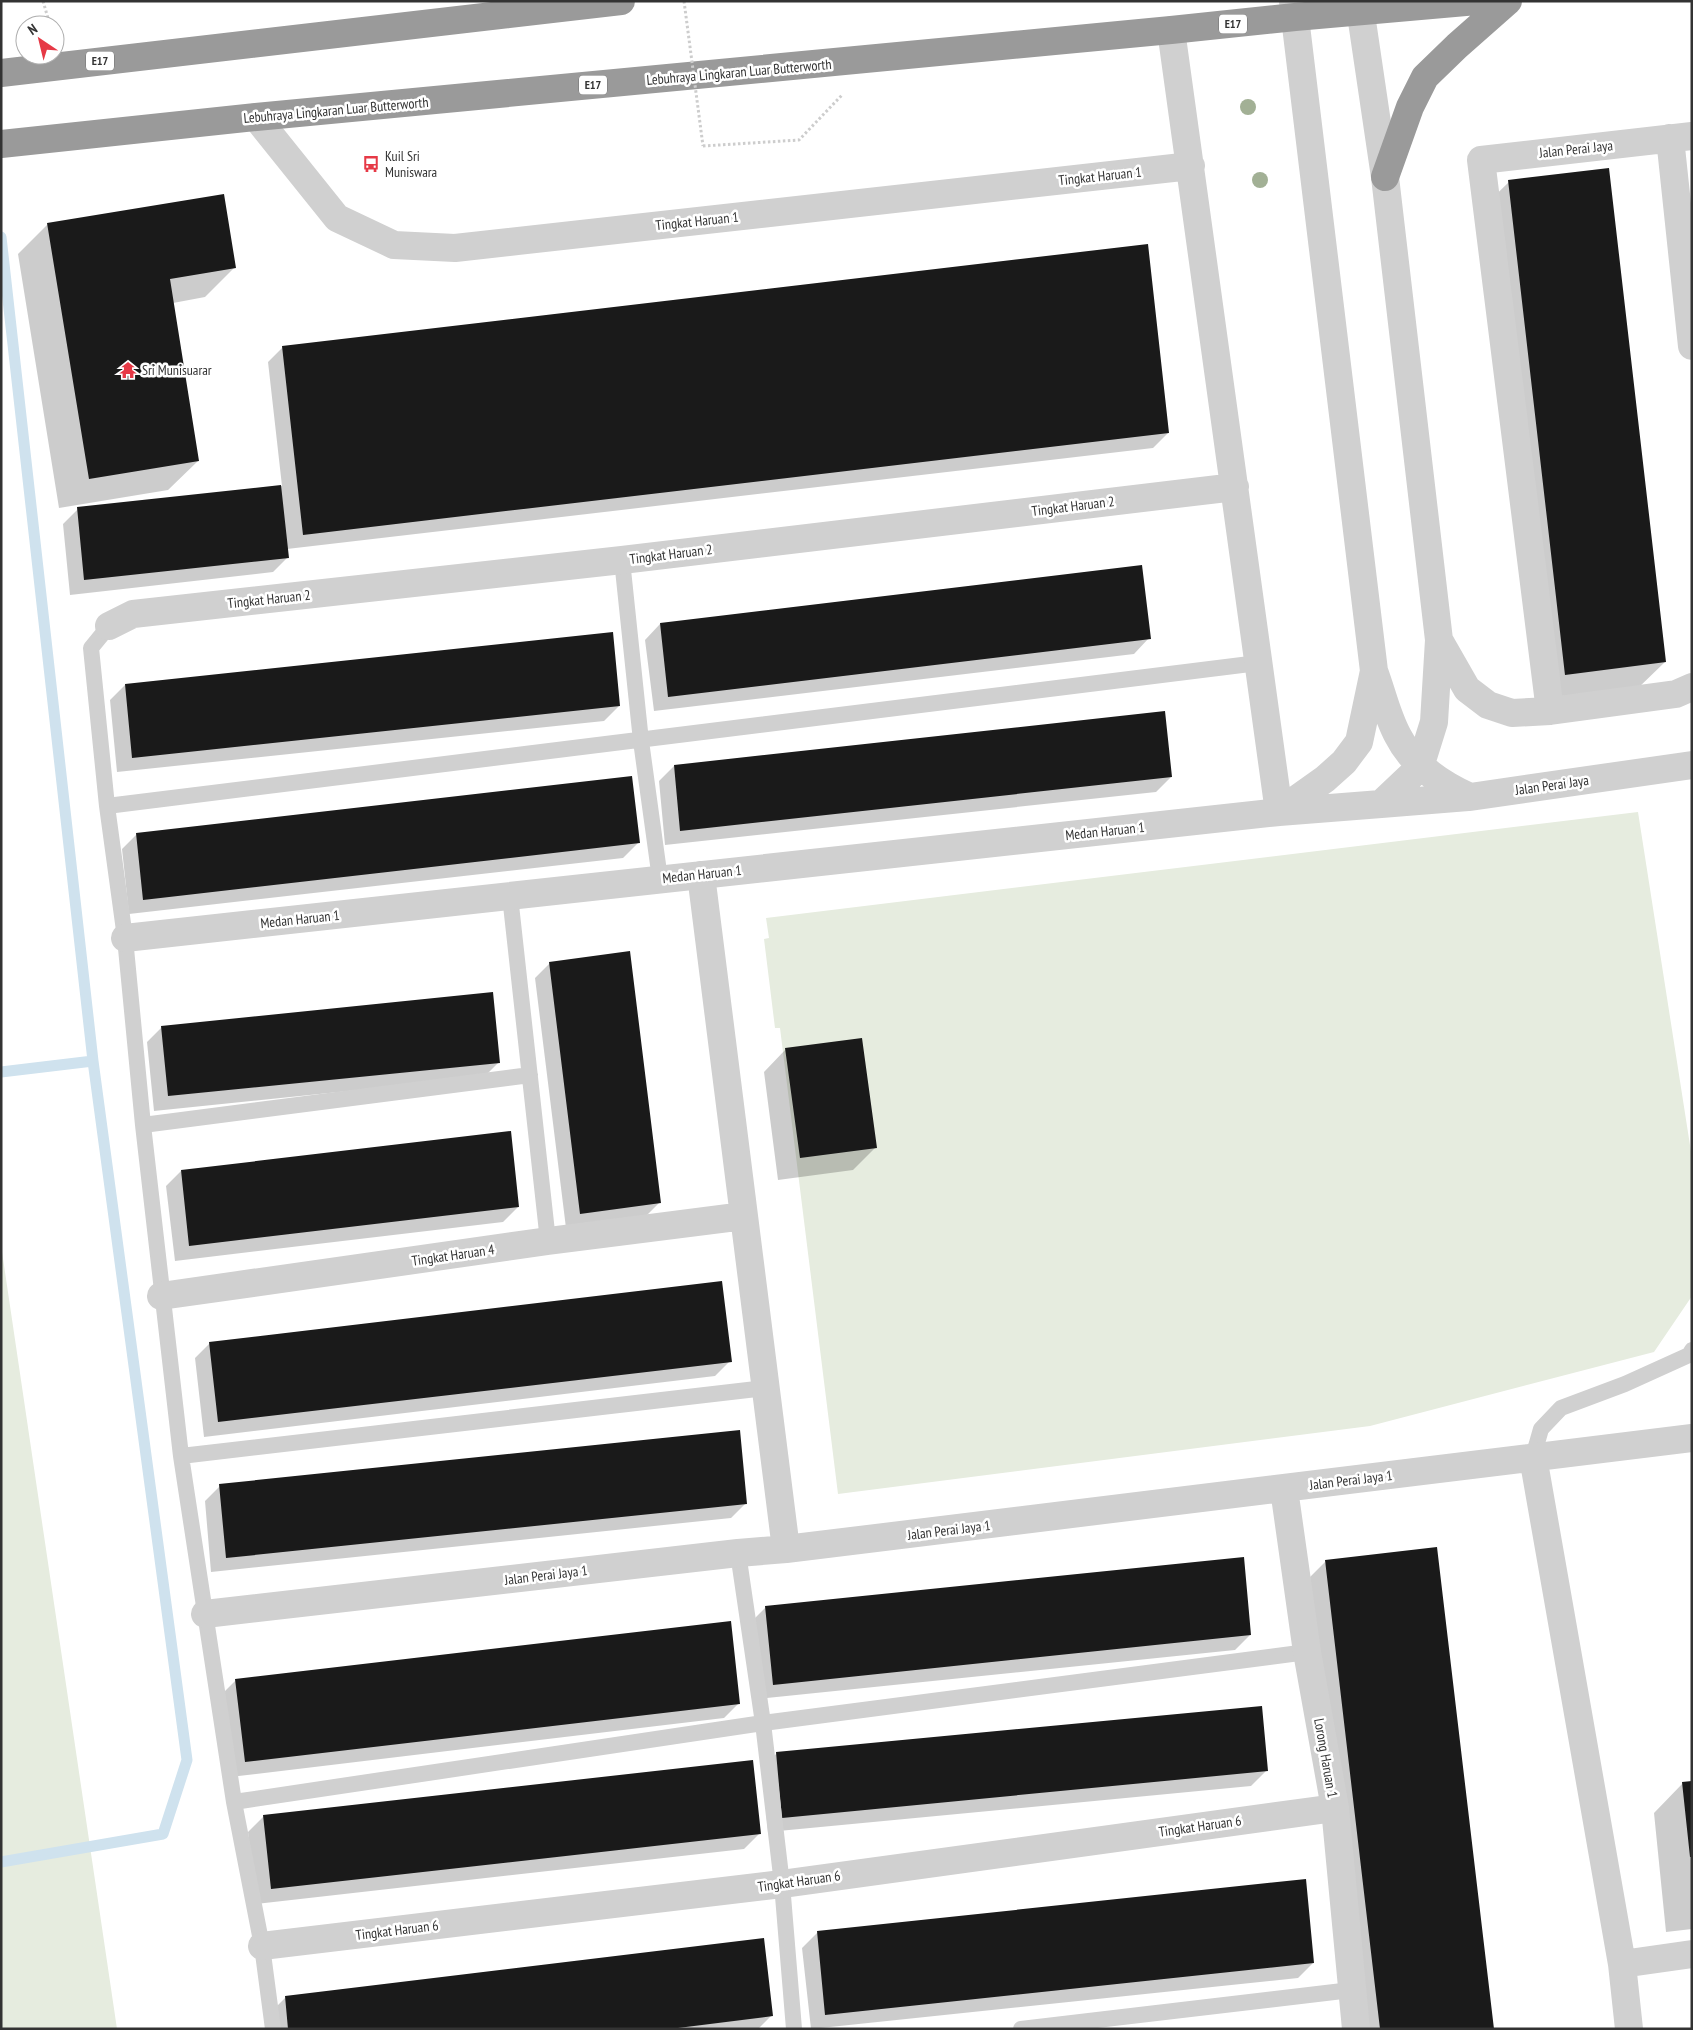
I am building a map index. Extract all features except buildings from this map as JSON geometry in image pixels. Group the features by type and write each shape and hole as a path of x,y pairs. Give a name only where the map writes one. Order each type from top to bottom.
{"highway":[{"name":"E17","path":"1,73 621,1"},
{"name":"Lebuhraya Lingkaran Luar Butterworth","path":"1,144 256,117 1171,30 1294,9 1477,1"},
{"path":"1385,177 1410,107 1425,77 1508,1"}],"street":[{"path":"1359,6 1385,177 1439,640 1434,722 1420,766 1381,804"},
{"path":"1294,9 1374,671 1398,736 1420,766 1445,786 1470,797"},
{"path":"1171,30 1279,812"},
{"name":"Tingkat Haruan 1","path":"256,117 337,218 394,245 456,248 1191,166"},
{"name":"Jalan Perai Jaya","path":"1550,711 1481,160 1681,137 1691,337"},
{"name":"Tingkat Haruan 2","path":"109,626 133,614 622,560 1235,486"},
{"path":"1439,640 1467,689 1488,705 1512,713 1550,711 1676,694 1692,687"},
{"name":"Medan Haruan 1","path":"1279,812 1325,779 1344,762 1359,742 1374,671"},
{"name":"Jalan Perai Jaya","path":"1381,804 1470,797 1692,766"},
{"name":"Medan Haruan 1","path":"125,938 1279,812 1381,804"},
{"path":"701,875 786,1549"},
{"name":"Tingkat Haruan 4","path":"161,1296 548,1241 744,1216"},
{"name":"Jalan Perai Jaya 1","path":"205,1614 786,1549 1692,1438"},
{"path":"1533,1457 1622,1964 1628,2029"},
{"name":"Lorong Haruan 1","path":"1284,1488 1307,1652 1335,1808 1356,2029"},
{"name":"Tingkat Haruan 6","path":"262,1946 782,1884 1335,1808"},
{"path":"1622,1964 1692,1954"}],"lane":[{"path":"622,560 640,741 660,879"},
{"path":"109,626 91,648 107,806 125,938 161,1296 181,1456 205,1614 234,1802 262,1946 273,2029"},
{"path":"107,806 1258,663"},
{"path":"510,896 548,1241"},
{"path":"143,1125 530,1075"},
{"path":"1533,1457 1541,1429 1561,1408 1625,1384 1689,1355 1692,1350"},
{"path":"181,1456 766,1388"},
{"path":"738,1553 763,1723 782,1884 794,2029"},
{"path":"234,1802 763,1723 1307,1652"},
{"path":"1020,2029 1351,1990"}],"path":[{"path":"43,1 47,15"},
{"path":"684,1 703,146 799,140 877,58"}],"shaded area":[{"path":"1638,812 1692,1158 1692,1296 1654,1352 1370,1426 838,1494 780,1028 775,1028 764,939 769,938 766,918"},
{"path":"1,1245 117,2029 1,2029"}],"waterway":[{"path":"1,237 93,1061 187,1760 163,1834 1,1862"},
{"path":"1,1072 93,1061"}],"place":[{"name":"Kuil Sri Muniswara","path":"371,164"},
{"name":"Sri Munisuarar","path":"128,370"}]}
